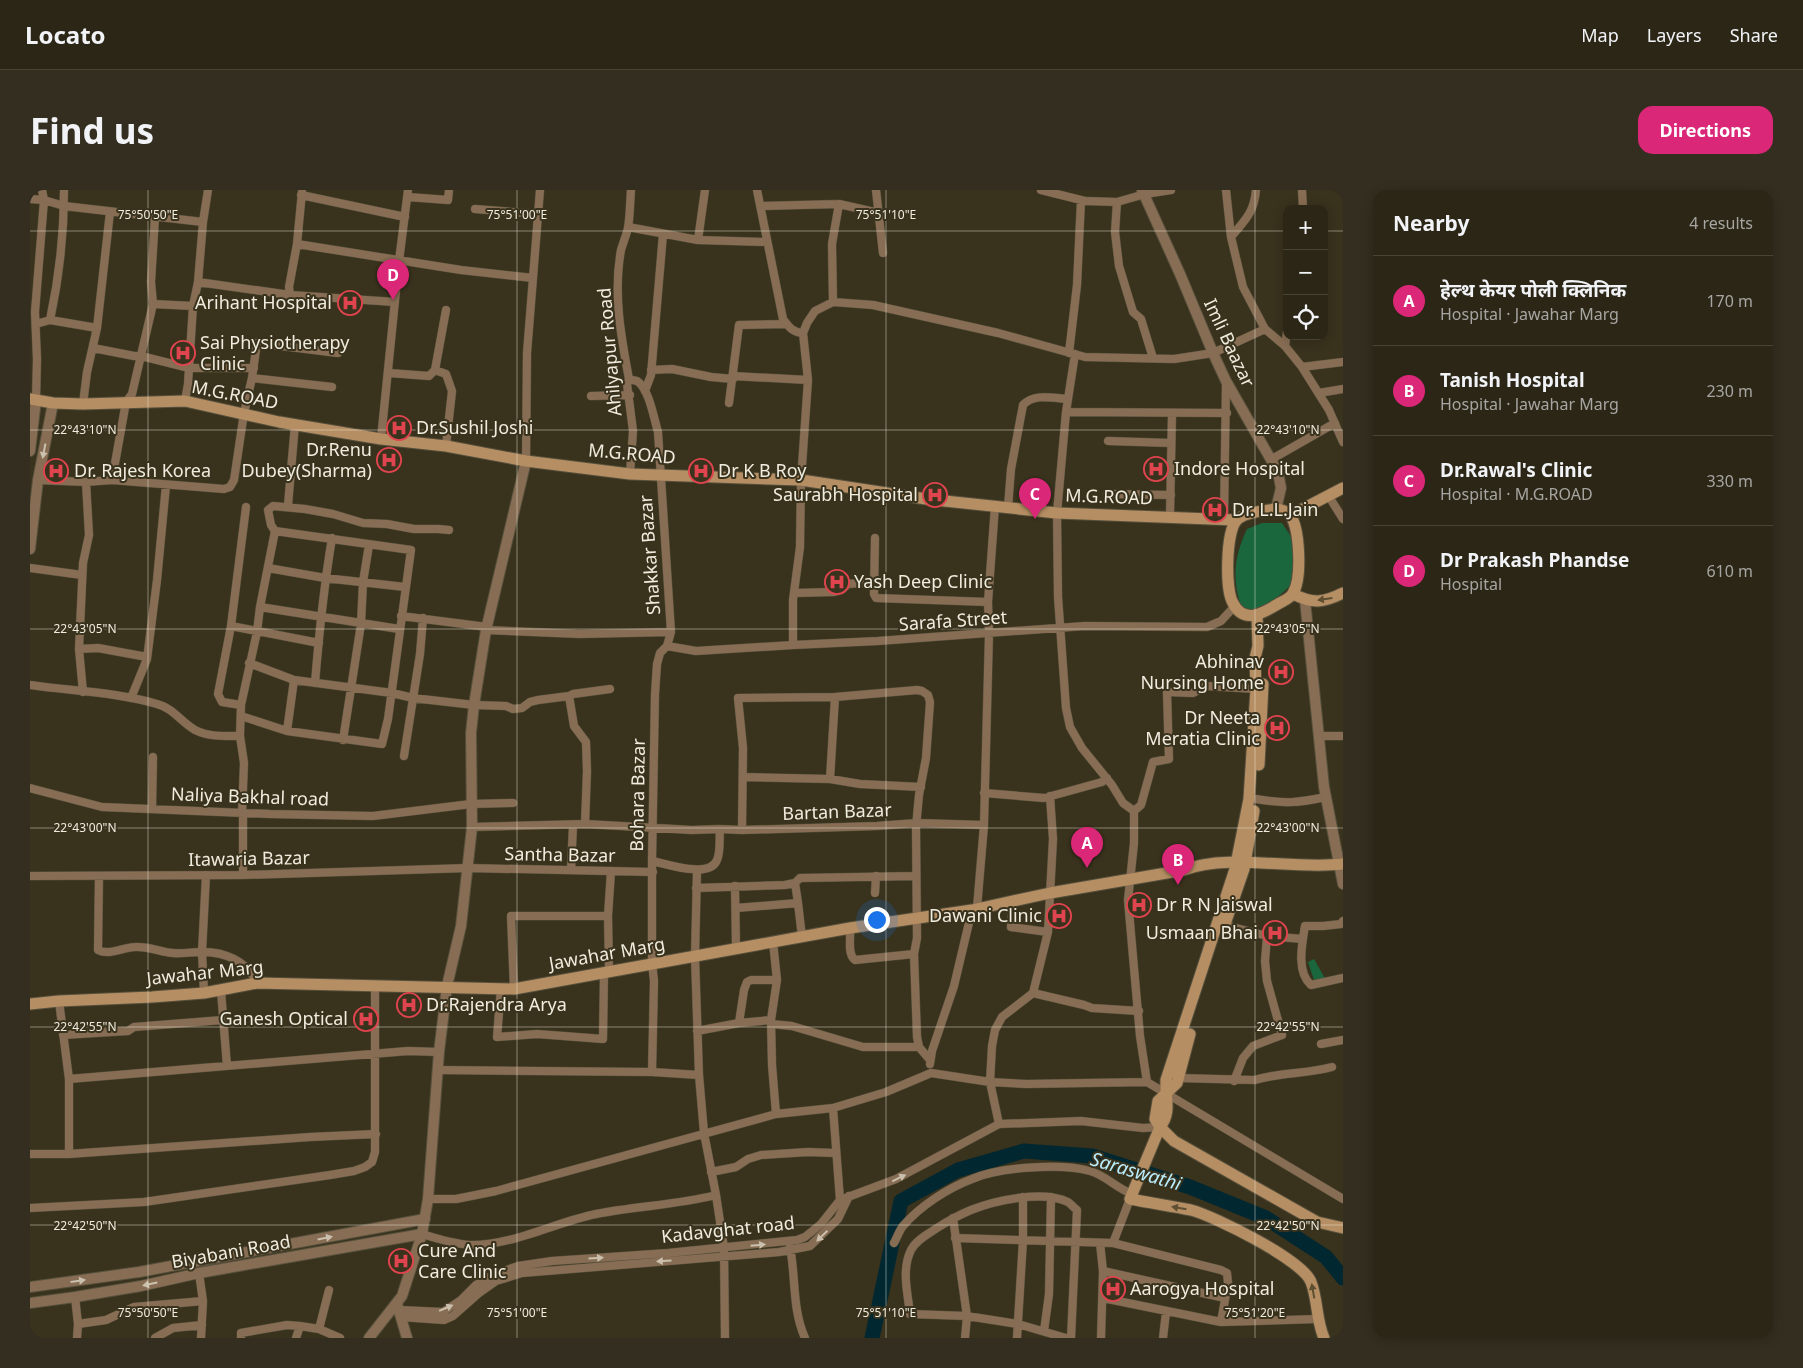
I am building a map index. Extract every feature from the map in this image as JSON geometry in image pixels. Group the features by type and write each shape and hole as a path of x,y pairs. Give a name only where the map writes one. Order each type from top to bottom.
{"main road":[{"name":"M.G.ROAD","path":"33,400 83,404 185,401 295,424 381,439 446,446 526,461 630,474 801,480 926,499 1057,513 1236,520"},
{"path":"1290,515 1343,488"},
{"path":"1276,509 1285,511 1290,515 1296,530 1298,540 1298,574 1293,594 1257,616 1244,615 1234,607 1230,598 1228,572 1231,533 1236,520 1247,515 1276,509"},
{"path":"1293,594 1305,600 1327,601 1343,593"},
{"path":"1165,1094 1166,1080 1240,866 1249,799 1256,689 1255,658 1258,646 1257,616"},
{"path":"1258,646 1262,657 1264,690 1256,800 1225,925 1189,1036 1177,1082 1158,1101 1155,1119 1160,1128 1174,1141 1317,1222 1342,1227"},
{"name":"Jawahar Marg","path":"30,1004 204,993 256,983 514,989 850,928 975,909 1050,893 1131,881 1196,866 1341,867"},
{"path":"1160,1128 1133,1195 1211,1218 1271,1248 1292,1261 1311,1280 1322,1336"}],"street":[{"path":"30,451 35,312 44,200 42,190"},
{"path":"50,320 59,267 64,190"},
{"path":"185,401 193,306 198,282 203,222 208,190"},
{"path":"381,439 405,217 406,192 448,200 449,190"},
{"path":"408,1338 399,1310 425,1219 437,1070 447,986 462,926 472,827 471,733 474,705 486,629 515,515 526,461 527,353 540,190"},
{"name":"Ahilyapur Road","path":"630,474 633,431 629,380 621,338 618,307 621,250 628,227 631,190"},
{"path":"698,240 705,190"},
{"path":"757,190 783,319 791,329 802,333"},
{"path":"876,190 883,253"},
{"path":"1041,190 1081,200 1117,202 1143,192 1171,190"},
{"path":"1226,190 1231,237 1243,286 1265,329 1285,346 1302,367 1335,423 1343,442"},
{"path":"1231,237 1250,215 1255,204 1256,190"},
{"path":"1302,190 1303,205"},
{"path":"290,295 289,287 302,192 405,217"},
{"name":"Imli Baazar","path":"1143,192 1180,274 1212,353 1278,472 1281,488 1276,509"},
{"path":"30,199 44,200 64,206 203,222"},
{"path":"1081,200 1072,353 1057,513 1057,571 1063,684 1070,727 1082,748 1107,778 1123,803 1134,811"},
{"path":"1117,202 1115,232 1119,266 1133,312 1141,319 1153,358"},
{"path":"761,206 839,204 879,213"},
{"path":"833,302 832,244 839,204"},
{"path":"475,209 537,214"},
{"path":"83,404 86,372 97,328 110,212"},
{"path":"112,480 126,402 132,394 153,304 152,282 155,217"},
{"path":"628,227 698,240 767,242"},
{"path":"629,380 637,381 645,391 650,381 664,234"},
{"path":"296,244 461,270 533,278"},
{"path":"198,282 290,295 395,302"},
{"path":"793,645 794,593 800,546 801,480 808,380 802,333 815,311 833,302 873,305 998,333 1085,357 1174,359 1212,353 1265,329"},
{"path":"153,304 193,306"},
{"path":"388,373 428,376 435,370 446,310"},
{"path":"36,324 50,320 97,328"},
{"path":"729,403 739,325 786,324"},
{"path":"1285,346 1286,340"},
{"path":"38,480 86,482 112,480 224,489 233,484 257,342 338,353"},
{"path":"92,348 141,356 189,368 254,368"},
{"path":"1302,367 1343,362"},
{"path":"651,370 672,369 711,377 808,380"},
{"path":"435,370 446,374 452,391 446,446"},
{"path":"252,378 332,387"},
{"path":"1224,520 1226,381"},
{"path":"1318,393 1343,389"},
{"name":"Shakkar Bazar","path":"645,391 658,432 659,475 671,632"},
{"path":"591,396 630,395"},
{"path":"1008,507 1011,469 1023,405 1032,398 1068,399"},
{"path":"30,549 38,480 53,403"},
{"path":"1066,412 1227,413"},
{"path":"1170,516 1172,413"},
{"path":"1272,460 1335,423"},
{"path":"286,507 288,505 295,424"},
{"path":"1108,441 1171,443"},
{"path":"83,692 79,649 83,563 89,535 86,482"},
{"path":"131,698 147,657 166,485"},
{"path":"1108,494 1171,495"},
{"path":"1328,495 1343,519"},
{"path":"243,875 242,812 244,763 240,736 241,704 257,632 275,531 271,525 268,510 273,506 286,507 333,514 363,523 387,524 414,529 449,530"},
{"path":"931,1073 930,1060 954,986 975,909 984,825 989,634 988,602 995,506"},
{"path":"241,704 222,702 218,694 230,626 246,507"},
{"path":"241,716 287,731 382,744 388,719 411,550 275,531"},
{"path":"315,683 320,618 332,538"},
{"path":"874,538 874,596 879,598 988,602"},
{"path":"343,740 361,624 363,582 369,545"},
{"path":"30,568 82,575"},
{"path":"268,568 326,578 405,587"},
{"path":"794,593 834,592 841,590 848,584 874,582"},
{"path":"1305,600 1326,797 1343,884"},
{"path":"260,607 320,618 400,629"},
{"name":"Sarafa Street","path":"667,646 696,652 989,634 1085,626 1206,627 1221,621 1234,607"},
{"path":"401,616 486,629 580,634 671,632"},
{"path":"404,756 423,618"},
{"path":"230,626 319,643"},
{"name":"Bohara Bazar","path":"652,1072 654,981 652,963 652,828 657,664 660,653 667,646 671,632"},
{"path":"79,649 98,648 147,657"},
{"path":"249,663 294,680 392,693 413,698 474,705 506,706 513,709 522,708 530,702 538,700 610,689"},
{"path":"287,731 294,680"},
{"path":"30,685 131,698 158,704 167,708 195,730 205,734 216,737 240,736"},
{"path":"1147,1082 1140,1036 1128,900 1134,843 1134,811 1141,805 1153,762 1169,759 1167,692 1193,693 1206,686 1256,689"},
{"path":"742,830 744,748 738,698 835,697 917,690 928,695 930,702 926,758 917,823 917,938 914,954 919,1047 930,1060"},
{"path":"569,696 574,726 586,742 585,824"},
{"path":"830,779 835,697"},
{"path":"1318,736 1343,736"},
{"path":"152,809 153,757"},
{"path":"743,777 830,779 860,784 921,787"},
{"path":"984,794 1044,798 1102,782 1107,778"},
{"name":"Naliya Bakhal road","path":"30,788 102,807 242,812 373,816 471,804 513,803"},
{"path":"999,1124 990,1082 995,1030 1002,1017 1033,993 1048,932 1053,839 1050,796"},
{"path":"1256,800 1296,803 1326,797"},
{"name":"Bartan Bazar","path":"472,827 585,824 692,830 742,830 917,823 984,825"},
{"path":"571,870 574,825"},
{"path":"652,861 697,871 712,867 718,860 720,829"},
{"name":"Itawaria Bazar","path":"30,876 243,875 468,868"},
{"name":"Santha Bazar","path":"468,868 653,872"},
{"path":"501,988 497,1037 536,1034 603,1039 611,871"},
{"path":"697,871 695,957 699,1075 704,1134 716,1195 724,1252 725,1338"},
{"path":"204,993 202,952 206,875"},
{"path":"99,876 98,950 107,952 139,946 156,948 170,953 202,952 220,954 235,960 251,971 256,983"},
{"path":"875,893 876,876"},
{"path":"696,888 785,885 795,882 800,878 916,876"},
{"path":"795,882 802,937"},
{"path":"736,886 736,948"},
{"path":"1014,902 1011,927 1048,932"},
{"path":"736,908 798,903"},
{"path":"514,989 511,916 608,916"},
{"path":"1343,921 1341,924 1305,926 1302,968 1306,980 1311,985 1343,978"},
{"path":"1225,925 1267,936 1303,939"},
{"path":"850,928 851,953 852,958 855,960 914,954"},
{"path":"1234,1081 1244,1058 1253,1046 1282,1035 1267,981 1265,961 1267,936"},
{"path":"773,942 778,980 771,1022 776,1114"},
{"path":"739,1023 747,982 751,980 778,980"},
{"path":"30,1208 144,1202 354,1171 365,1167 372,1162 375,1152 376,1134 375,987"},
{"path":"221,991 227,1066"},
{"path":"1033,993 1092,1008 1139,1011"},
{"path":"59,1001 69,1079 69,1154"},
{"path":"63,1034 128,1031 134,1027 223,1020"},
{"path":"697,1030 739,1023 771,1022 792,1026 863,1047 919,1047"},
{"path":"1321,1044 1343,1040"},
{"path":"69,1079 408,1051 439,1052"},
{"path":"1178,1078 1234,1081 1254,1080 1267,1076 1316,1072 1332,1067"},
{"path":"437,1070 652,1072 699,1075"},
{"path":"428,1199 456,1199 496,1191 776,1114 833,1108 886,1092 931,1073 990,1082 1026,1084 1147,1082 1343,1199"},
{"path":"833,1108 840,1200"},
{"name":"Kadavghat road","path":"399,1310 443,1312 461,1300 476,1285 494,1275 518,1266 552,1261 724,1252 789,1242 805,1237 821,1224 840,1200 896,1179 999,1124 1081,1121 1160,1128"},
{"path":"30,1154 69,1154 376,1134"},
{"path":"711,1172 736,1167 748,1158 761,1155 808,1152 836,1153"},
{"path":"894,1243 903,1227 926,1206 938,1197 973,1178 1025,1168 1046,1167 1088,1171 1103,1176 1120,1189 1133,1195 1113,1243"},
{"path":"422,1234 457,1244 498,1243 595,1214 692,1202 716,1195"},
{"path":"724,1252 791,1250 810,1246 838,1219 849,1196"},
{"path":"1017,1338 1023,1240 1023,1197"},
{"path":"1066,1338 1018,1324 967,1316 910,1314 906,1275 907,1260 912,1248 924,1236 972,1209 1023,1197 1051,1198 1069,1203 1076,1210 1071,1338"},
{"path":"1044,1332 1049,1294 1051,1198"},
{"path":"953,1218 967,1316 965,1338"},
{"name":"Biyabani Road","path":"30,1287 139,1272 425,1219"},
{"name":"Biyabani Road","path":"30,1302 141,1286 199,1273 422,1234"},
{"path":"955,1238 1113,1243 1221,1270 1227,1273 1228,1283 1221,1322"},
{"path":"789,1242 795,1303 799,1324 805,1338"},
{"path":"1100,1243 1103,1271 1101,1338"},
{"path":"1103,1271 1225,1298"},
{"path":"199,1273 203,1301 201,1338"},
{"path":"319,1329 329,1290"},
{"path":"75,1297 78,1324 77,1338"},
{"path":"1103,1298 1221,1322 1318,1319"},
{"path":"78,1324 106,1320 134,1307 203,1301"},
{"path":"369,1338 399,1310"},
{"path":"1163,1338 1166,1312"},
{"path":"155,1338 173,1328 202,1326"},
{"path":"240,1338 241,1334 287,1326 300,1326 319,1329 340,1338"},
{"path":"296,1338 300,1326"}],"green space":[{"path":"1262,523 1282,523 1296,547 1291,585 1270,604 1254,611 1241,607 1236,586 1236,567 1239,549 1247,529"},
{"path":"1314,959 1327,982 1316,986 1308,962"}],"waterway":[{"name":"Saraswathi","path":"872,1338 901,1201 958,1170 1024,1151 1092,1156 1190,1187 1266,1218 1326,1257 1343,1278"}],"place":[{"name":"Dr Prakash Phandse","path":"393,300"},
{"name":"Arihant Hospital","path":"350,303"},
{"name":"Sai Physiotherapy Clinic","path":"183,353"},
{"name":"Dr.Sushil Joshi","path":"399,428"},
{"name":"Dr.Renu Dubey(Sharma)","path":"389,460"},
{"name":"Indore Hospital","path":"1156,469"},
{"name":"Dr. Rajesh Korea","path":"56,471"},
{"name":"Dr K B Roy","path":"701,471"},
{"name":"Saurabh Hospital","path":"935,495"},
{"name":"Dr. L.L.Jain","path":"1215,510"},
{"name":"Dr.Rawal's Clinic","path":"1035,519"},
{"name":"Yash Deep Clinic","path":"837,582"},
{"name":"Abhinav Nursing Home","path":"1281,672"},
{"name":"Dr Neeta Meratia Clinic","path":"1277,728"},
{"name":"हेल्थ केयर पोली क्लिनिक","path":"1087,868"},
{"name":"Tanish Hospital","path":"1178,885"},
{"name":"Dr R N Jaiswal","path":"1139,905"},
{"name":"Dawani Clinic","path":"1059,916"},
{"name":"Usmaan Bhai","path":"1275,933"},
{"name":"Dr.Rajendra Arya","path":"409,1005"},
{"name":"Ganesh Optical","path":"366,1019"},
{"name":"Cure And Care Clinic","path":"401,1261"},
{"name":"Aarogya Hospital","path":"1113,1289"}]}
